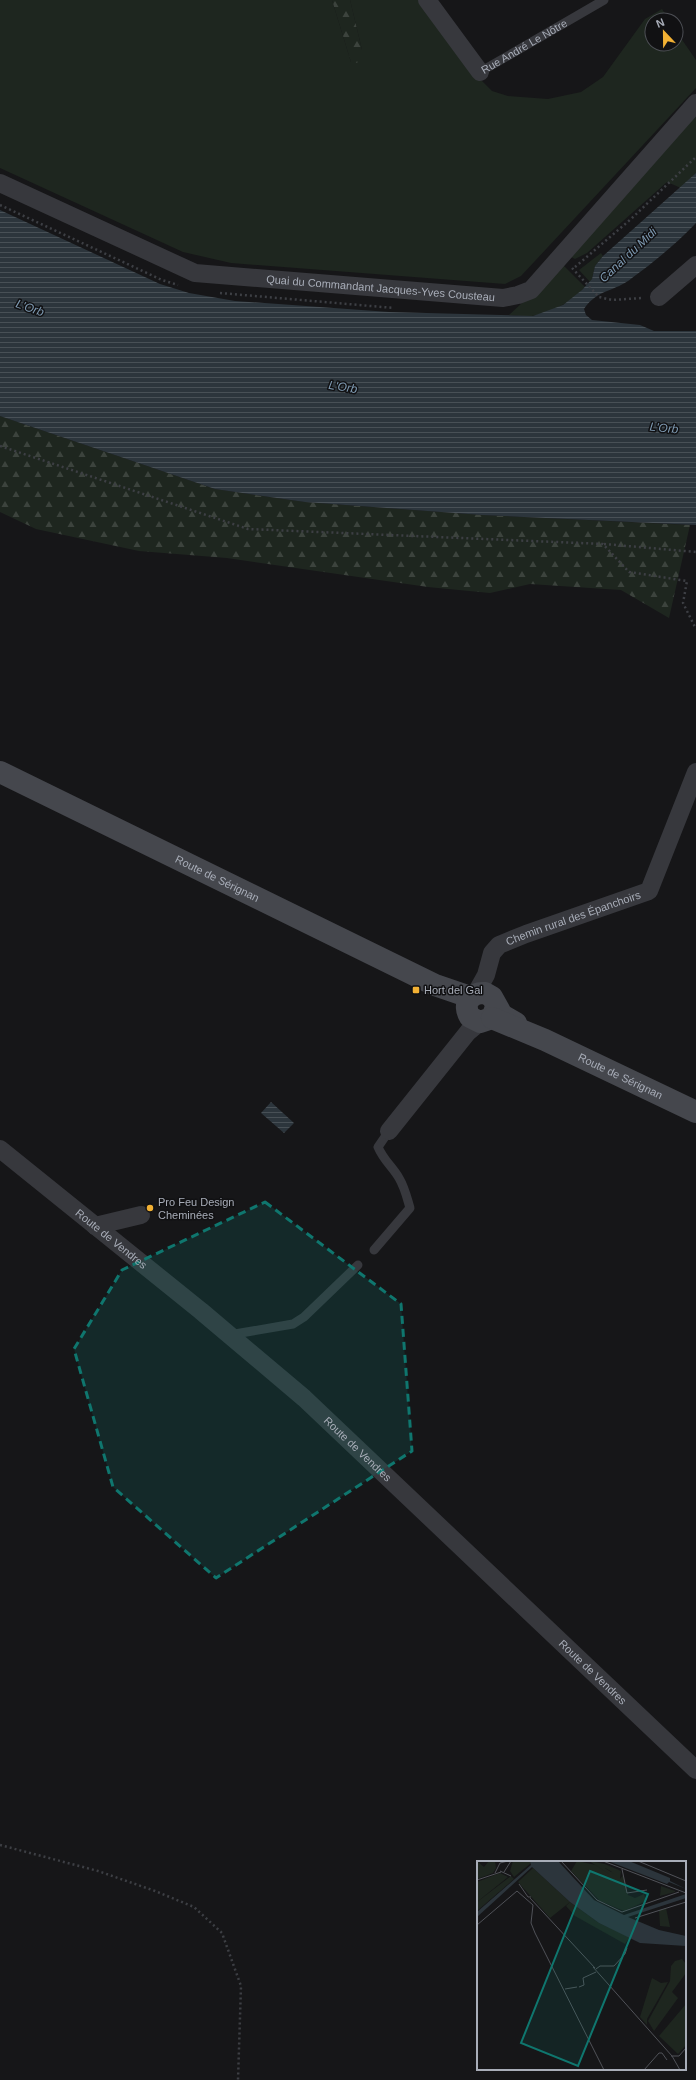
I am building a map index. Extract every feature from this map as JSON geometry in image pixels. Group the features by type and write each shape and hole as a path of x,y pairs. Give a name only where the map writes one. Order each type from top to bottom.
{"main road":[{"name":"Route de Sérignan","path":"0,772 479,1006 545,1040 696,1112"}],"street":[{"name":"Rue André Le Nôtre","path":"427,0 480,72"},
{"name":"Quai du Commandant Jacques-Yves Cousteau","path":"0,183 195,273 502,298 518,295 531,290 696,103"},
{"path":"659,297 696,265"},
{"name":"Chemin rural des Épanchoirs","path":"479,1006 492,953 499,946 526,934 649,891 696,772"},
{"path":"389,1132 479,1006"},
{"name":"Route de Vendres","path":"0,1149 229,1335 304,1398 696,1770"},
{"path":"95,1226 141,1215"}],"lane":[{"name":"Rue André Le Nôtre","path":"480,72 604,0"},
{"path":"374,1250 410,1208 406,1193 399,1177 383,1160 378,1147 389,1132"},
{"path":"229,1335 293,1324 304,1317 358,1265"}],"path":[{"path":"573,269 631,220 696,157"},
{"path":"579,275 599,298 612,300 659,297"},
{"path":"0,446 248,529 603,544 696,552"},
{"path":"603,544 629,572 687,581 683,603 696,629"},
{"path":"0,1845 98,1871 155,1891 194,1907 222,1934 241,1986 238,2080"}],"highlighted area":[{"path":"265,1202 401,1304 412,1451 216,1578 113,1487 74,1349 122,1270"}],"green space":[{"path":"0,0 332,0 351,62 362,50 350,0 422,0 480,79 492,91 508,96 548,99 581,92 603,77 644,20 644,52 684,52 684,43 696,60 696,88 521,276 505,284 231,263 183,252 0,168"},
{"path":"332,0 350,0 362,50 361,61 356,63 351,62"},
{"path":"662,9 664,12 657,12"},
{"path":"696,113 696,173 681,188 667,182 587,253 575,259 569,256"},
{"path":"601,253 603,256 595,266 590,282 579,270"},
{"path":"563,265 585,287 580,292 568,302 547,312 529,316 509,315"},
{"path":"0,416 215,489 305,502 482,515 690,525 669,618 621,590 530,584 490,593 428,587 227,558 139,551 36,529 0,512"}],"water":[{"path":"696,173 696,223 657,259 626,283 600,294 589,302 584,309 586,315 592,320 640,325 654,331 696,331 696,525 482,515 305,502 215,489 0,416 0,210 160,284 189,293 235,301 389,312 533,316 563,305 582,290 592,279 595,266 603,256"},
{"path":"271,1102 294,1123 284,1133 261,1113"}],"place":[{"name":"Hort del Gal","path":"416,990"},
{"name":"Pro Feu Design Cheminées","path":"150,1208"}],"water label":[{"name":"Canal du Midi","path":"628,255"},
{"name":"L'Orb","path":"30,308"},
{"name":"L'Orb","path":"343,387"},
{"name":"L'Orb","path":"664,428"}]}
